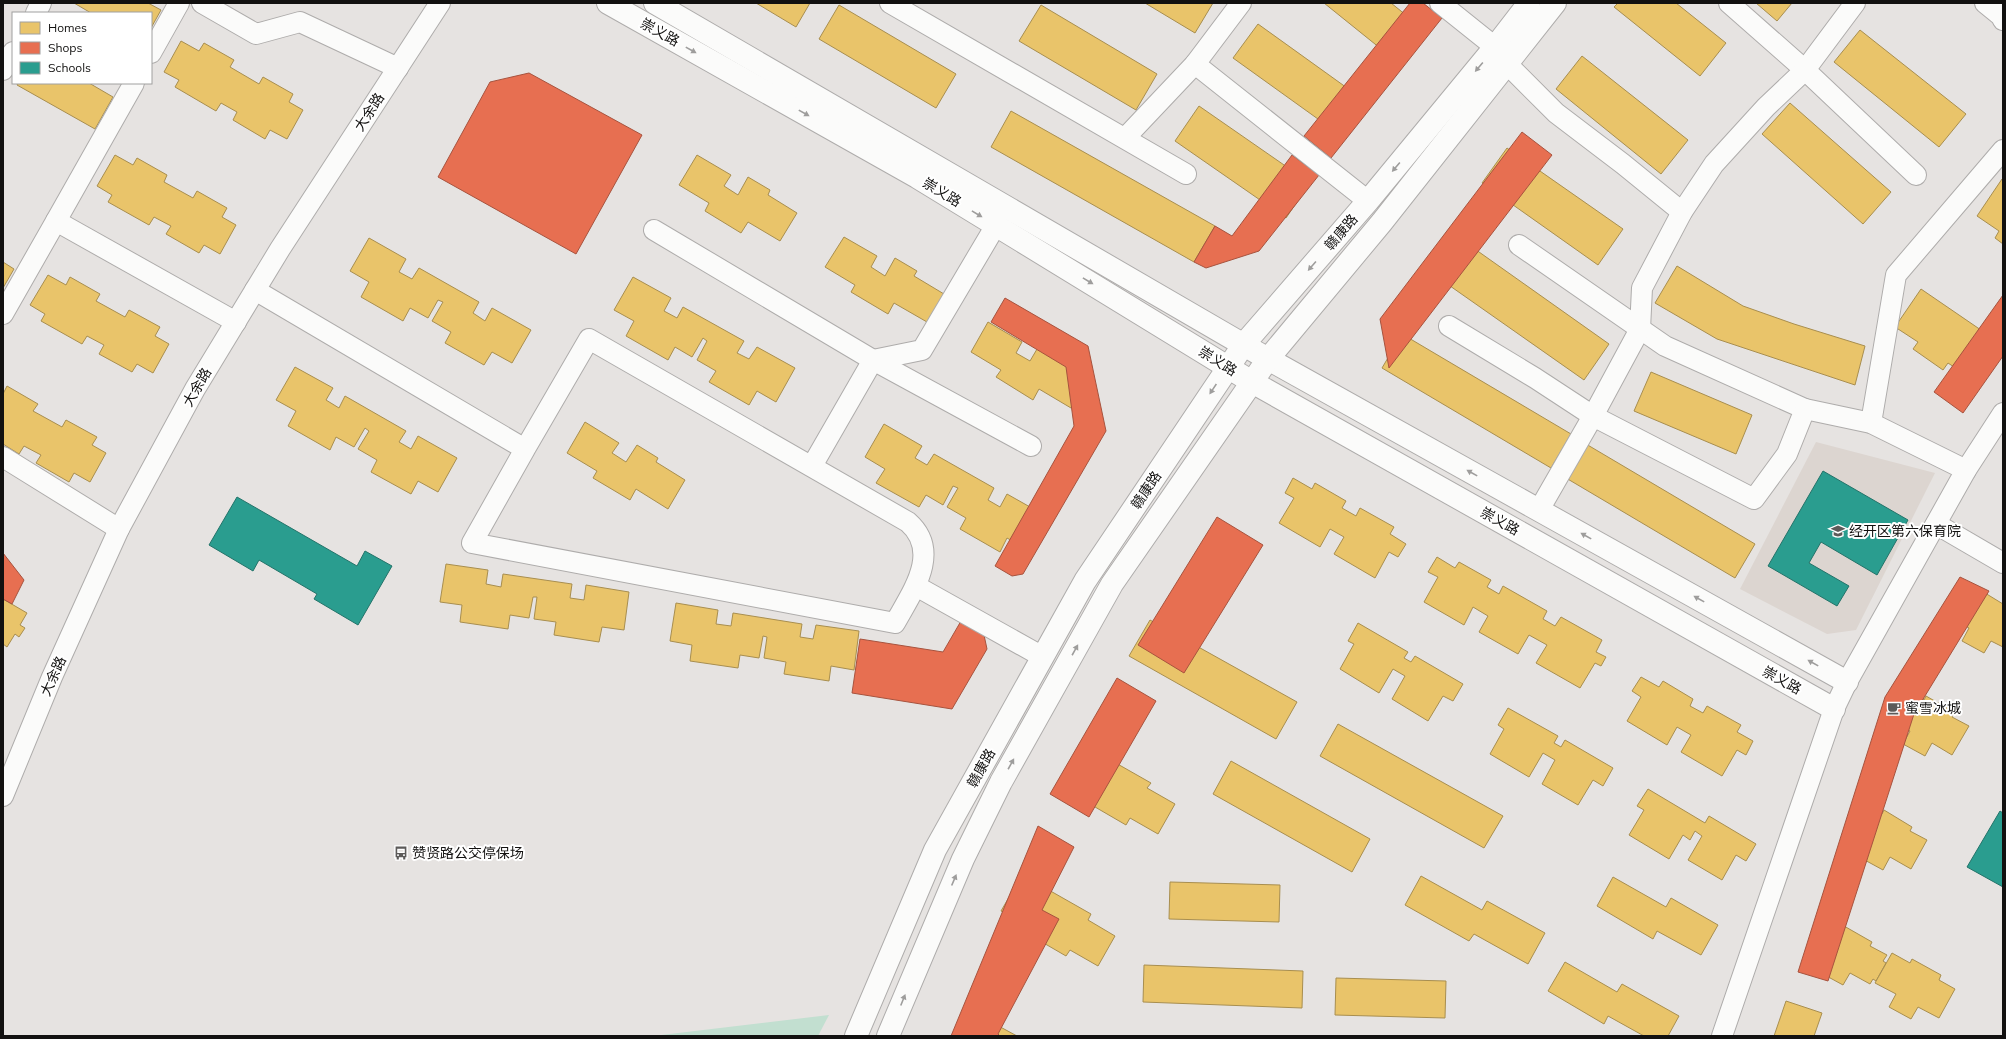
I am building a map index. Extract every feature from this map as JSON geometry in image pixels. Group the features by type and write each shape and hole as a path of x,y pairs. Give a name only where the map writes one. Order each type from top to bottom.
{"main road":[{"name":"崇义路","path":"608,3 917,177 1252,382 1834,709"},
{"name":"崇义路","path":"655,3 1268,359 1847,682"},
{"name":"赣康路","path":"888,1036 963,860 1001,782 1112,584 1268,359 1382,222 1501,56 1529,3"},
{"name":"赣康路","path":"856,1035 935,850 1085,581 1228,367 1244,344 1368,201 1501,56 1555,3"}],"street":[{"path":"36,12 41,3"},
{"path":"152,51 179,3"},
{"path":"202,3 256,34 300,22 398,68"},
{"name":"大余路","path":"3,796 52,677 119,529 195,389 280,249 440,3"},
{"path":"1125,138 1195,64 1241,3"},
{"path":"1440,3 1501,56 1556,113 1623,164 1682,212"},
{"path":"1729,3 1805,70 1916,175"},
{"path":"1538,510 1593,416 1640,329 1642,288 1682,212 1714,164 1766,107 1805,70 1855,3"},
{"path":"1985,3 2001,16 2003,20"},
{"path":"896,4 1186,174"},
{"path":"3,70 12,54"},
{"path":"1195,64 1368,201"},
{"path":"3,314 133,84"},
{"path":"1871,423 1896,275 2003,150"},
{"path":"56,221 236,322"},
{"path":"812,466 873,360 922,350 996,225"},
{"path":"654,230 873,360 1031,446"},
{"path":"1519,245 1665,346 1805,410 1871,423 1966,470"},
{"path":"255,290 525,449"},
{"path":"1449,326 1535,378 1593,416 1754,499 1787,454 1805,410"},
{"path":"589,339 812,466 908,522 915,528 920,538 924,554 922,572 916,586 895,623 472,543 589,339"},
{"path":"1722,1036 1834,709 1847,682 1966,470 2003,414"},
{"path":"3,457 119,529"},
{"path":"1936,524 2003,563"},
{"path":"916,586 1043,657"}],"shaded area":[{"name":"经开区第六保育院","path":"1816,442 1935,473 1856,630 1827,634 1740,589"}],"green space":[{"path":"829,1015 818,1036 653,1036"}],"building: Homes":[{"path":"74,3 148,3 161,10 152,26 152,12 89,12"},
{"path":"756,3 810,3 796,27"},
{"path":"1145,3 1213,3 1195,33"},
{"path":"1324,3 1391,3 1427,32 1401,65"},
{"path":"1618,3 1676,3 1726,43 1700,76 1614,7"},
{"path":"1756,3 1792,3 1777,21"},
{"path":"839,5 956,74 936,108 819,39"},
{"path":"1041,5 1157,74 1136,110 1019,41"},
{"path":"1258,24 1368,103 1343,137 1233,58"},
{"path":"1860,30 1966,114 1939,147 1834,62"},
{"path":"181,41 199,51 204,43 234,60 230,67 259,84 263,77 293,94 289,102 303,110 287,139 270,130 265,139 233,120 237,112 221,103 216,111 175,87 179,80 164,72"},
{"path":"1582,56 1688,140 1661,174 1556,89"},
{"path":"91,84 113,97 95,129 17,85"},
{"path":"1790,103 1891,192 1863,224 1762,134"},
{"path":"1199,106 1310,183 1286,218 1175,141"},
{"path":"1011,111 1215,226 1194,262 991,147"},
{"path":"1507,148 1623,229 1598,265 1482,183"},
{"path":"115,155 133,165 137,158 167,175 164,182 193,198 197,191 227,208 222,217 236,225 220,254 204,245 199,253 166,234 171,226 154,217 149,225 108,202 112,195 97,186"},
{"path":"697,155 731,175 724,186 738,195 748,177 770,190 768,195 797,213 780,241 748,222 741,233 705,211 709,203 679,185"},
{"path":"2002,179 2003,244 1995,238 1999,231 1977,216"},
{"path":"1448,230 1609,344 1584,380 1423,267"},
{"path":"844,237 877,256 871,267 885,276 895,258 917,271 914,276 944,294 927,322 894,303 888,314 851,292 855,285 825,267"},
{"path":"369,238 406,259 399,272 412,279 419,268 479,302 473,313 485,321 492,308 531,330 512,363 492,352 484,365 445,343 451,332 432,321 443,302 438,300 428,318 410,308 403,321 361,297 369,282 350,271"},
{"path":"3,262 14,269 3,288"},
{"path":"1677,266 1743,306 1794,324 1865,346 1855,385 1717,339 1655,303"},
{"path":"48,275 66,285 70,277 100,294 96,301 125,317 129,310 160,327 155,336 169,344 153,373 137,364 132,372 99,354 104,345 87,336 82,344 41,321 45,314 30,305"},
{"path":"633,277 671,298 664,311 677,318 683,307 744,341 737,353 749,359 757,347 795,368 776,402 757,391 749,405 709,382 716,371 697,360 707,341 703,338 692,357 675,347 668,360 626,336 634,321 614,310"},
{"path":"1921,289 1997,341 1972,379 1948,363 1943,370 1913,349 1918,342 1895,327"},
{"path":"988,322 1022,342 1016,353 1030,361 1040,344 1062,357 1059,361 1089,379 1071,408 1039,389 1033,400 996,377 1001,370 971,352"},
{"path":"1402,334 1571,434 1551,468 1382,368"},
{"path":"295,367 333,388 326,400 339,408 345,396 406,431 399,442 411,449 418,436 457,458 438,492 418,481 411,494 371,472 377,460 358,449 369,431 365,428 354,447 336,437 330,450 288,426 296,411 276,400"},
{"path":"1651,372 1752,415 1736,454 1634,411"},
{"path":"7,386 38,404 33,411 62,427 66,420 97,437 92,445 106,453 90,482 74,473 69,482 36,463 41,455 24,446 19,454 3,444 3,394"},
{"path":"585,422 619,443 612,453 626,462 637,445 658,458 656,462 685,480 668,509 636,489 630,500 593,478 597,471 567,453"},
{"path":"884,424 922,446 915,458 927,465 934,454 994,488 988,500 1000,507 1007,494 1046,516 1027,549 1007,538 1000,552 960,529 966,518 947,507 958,488 953,486 943,505 926,495 919,507 876,483 885,469 865,457"},
{"path":"1586,444 1755,544 1735,578 1566,478"},
{"path":"1293,478 1312,489 1315,483 1346,501 1342,508 1356,516 1360,508 1394,527 1390,534 1406,544 1398,557 1389,552 1375,578 1334,554 1344,537 1330,529 1320,547 1279,523 1294,498 1285,493"},
{"path":"1437,557 1455,568 1459,562 1491,580 1487,587 1499,594 1503,586 1547,611 1543,619 1555,626 1561,617 1602,640 1596,652 1606,657 1601,666 1595,663 1580,688 1536,663 1547,645 1529,635 1518,654 1479,632 1488,616 1473,607 1464,625 1424,602 1438,577 1428,572"},
{"path":"446,564 488,570 486,584 501,587 503,574 572,584 570,598 584,600 586,585 629,592 624,630 602,627 599,642 554,635 556,622 534,619 537,597 533,597 529,618 510,615 508,629 460,622 462,605 440,602"},
{"path":"1964,587 1982,597 1985,593 2003,604 2003,647 1991,641 1984,653 1962,641 1969,628 1948,617"},
{"path":"3,599 27,613 20,625 25,628 19,637 15,634 7,647 3,644"},
{"path":"676,603 718,610 716,624 731,626 733,613 802,624 800,637 813,639 816,625 859,631 854,670 831,666 829,681 784,674 786,662 764,658 767,637 763,636 759,658 740,655 738,668 690,661 692,645 670,641"},
{"path":"1150,620 1297,702 1276,739 1129,656"},
{"path":"1358,623 1408,652 1404,658 1411,662 1415,656 1463,684 1453,701 1443,696 1428,721 1392,699 1405,676 1393,669 1379,693 1340,669 1354,644 1348,641"},
{"path":"1641,677 1659,687 1663,681 1693,699 1690,706 1703,713 1707,706 1741,725 1737,732 1753,741 1746,755 1737,750 1722,776 1681,752 1691,735 1677,727 1667,745 1627,721 1641,697 1632,691"},
{"path":"1906,690 1924,700 1926,696 1954,712 1952,717 1969,726 1952,755 1932,743 1925,756 1903,744 1910,731 1889,719"},
{"path":"1508,708 1558,736 1554,743 1561,747 1565,740 1613,768 1603,786 1593,780 1578,805 1542,784 1555,760 1543,753 1529,777 1490,754 1504,729 1498,725"},
{"path":"1338,724 1503,816 1484,848 1320,756"},
{"path":"1079,748 1104,763 1107,758 1151,783 1147,788 1175,804 1158,834 1130,818 1126,825 1083,800 1086,794 1061,779"},
{"path":"1231,761 1370,839 1352,872 1213,794"},
{"path":"1648,789 1705,823 1709,816 1756,844 1746,861 1736,855 1722,880 1688,860 1702,836 1695,831 1690,840 1683,835 1669,859 1629,835 1644,810 1637,806"},
{"path":"1864,804 1882,814 1884,810 1912,827 1910,831 1927,840 1911,869 1890,857 1883,870 1861,858 1868,845 1847,833"},
{"path":"1421,876 1482,910 1487,901 1545,933 1528,964 1474,934 1469,941 1405,905"},
{"path":"1613,877 1666,907 1671,898 1718,925 1701,955 1657,931 1653,939 1597,906"},
{"path":"1019,880 1045,894 1047,889 1091,914 1088,920 1115,936 1098,966 1070,950 1066,956 1023,931 1027,925 1001,911"},
{"path":"1170,882 1280,885 1279,922 1169,919"},
{"path":"1824,919 1842,929 1844,926 1872,942 1870,946 1887,955 1883,961 1886,963 1876,981 1873,979 1870,984 1850,973 1843,985 1821,973 1828,961 1807,949"},
{"path":"1892,953 1910,963 1912,959 1941,975 1939,980 1955,989 1939,1018 1918,1007 1911,1019 1889,1007 1896,994 1875,983"},
{"path":"1565,962 1617,992 1622,984 1679,1016 1668,1036 1644,1036 1608,1016 1604,1024 1548,991"},
{"path":"1144,965 1303,971 1302,1008 1143,1002"},
{"path":"1336,978 1446,981 1445,1018 1335,1015"},
{"path":"1786,1001 1822,1013 1814,1036 1774,1036"},
{"path":"965,1013 991,1028 993,1023 1017,1036 952,1036"}],"building: Shops":[{"path":"1410,3 1423,3 1442,18 1331,158 1304,136"},
{"path":"529,73 642,135 576,254 438,177 490,82"},
{"path":"1522,132 1552,155 1389,368 1380,319"},
{"path":"1292,155 1319,175 1259,251 1206,268 1194,262 1215,226 1232,236"},
{"path":"2003,295 2003,356 1963,413 1934,392"},
{"path":"1005,298 1088,346 1106,431 1023,574 1012,576 995,566 1074,426 1066,367 991,322"},
{"path":"1217,517 1263,545 1184,673 1138,645"},
{"path":"3,553 24,580 12,604 3,599"},
{"path":"1960,577 1989,591 1914,714 1828,981 1798,972 1885,697"},
{"path":"961,621 984,635 987,649 952,709 852,693 860,639 943,652"},
{"path":"1117,678 1156,701 1089,817 1050,794"},
{"path":"1038,826 1074,847 1042,910 1059,919 998,1034 1000,1036 951,1036"}],"building: Schools":[{"name":"经开区第六保育院","path":"1823,471 1908,520 1877,575 1821,542 1809,563 1849,586 1837,606 1768,566"},
{"path":"237,497 357,566 365,551 392,566 358,625 314,599 317,594 259,560 253,571 209,545"},
{"path":"2000,811 2003,813 2003,887 1967,867"}],"place":[{"name":"经开区第六保育院","path":"1838,531"},
{"name":"蜜雪冰城","path":"1894,708"},
{"name":"赞贤路公交停保场","path":"401,853"}]}
